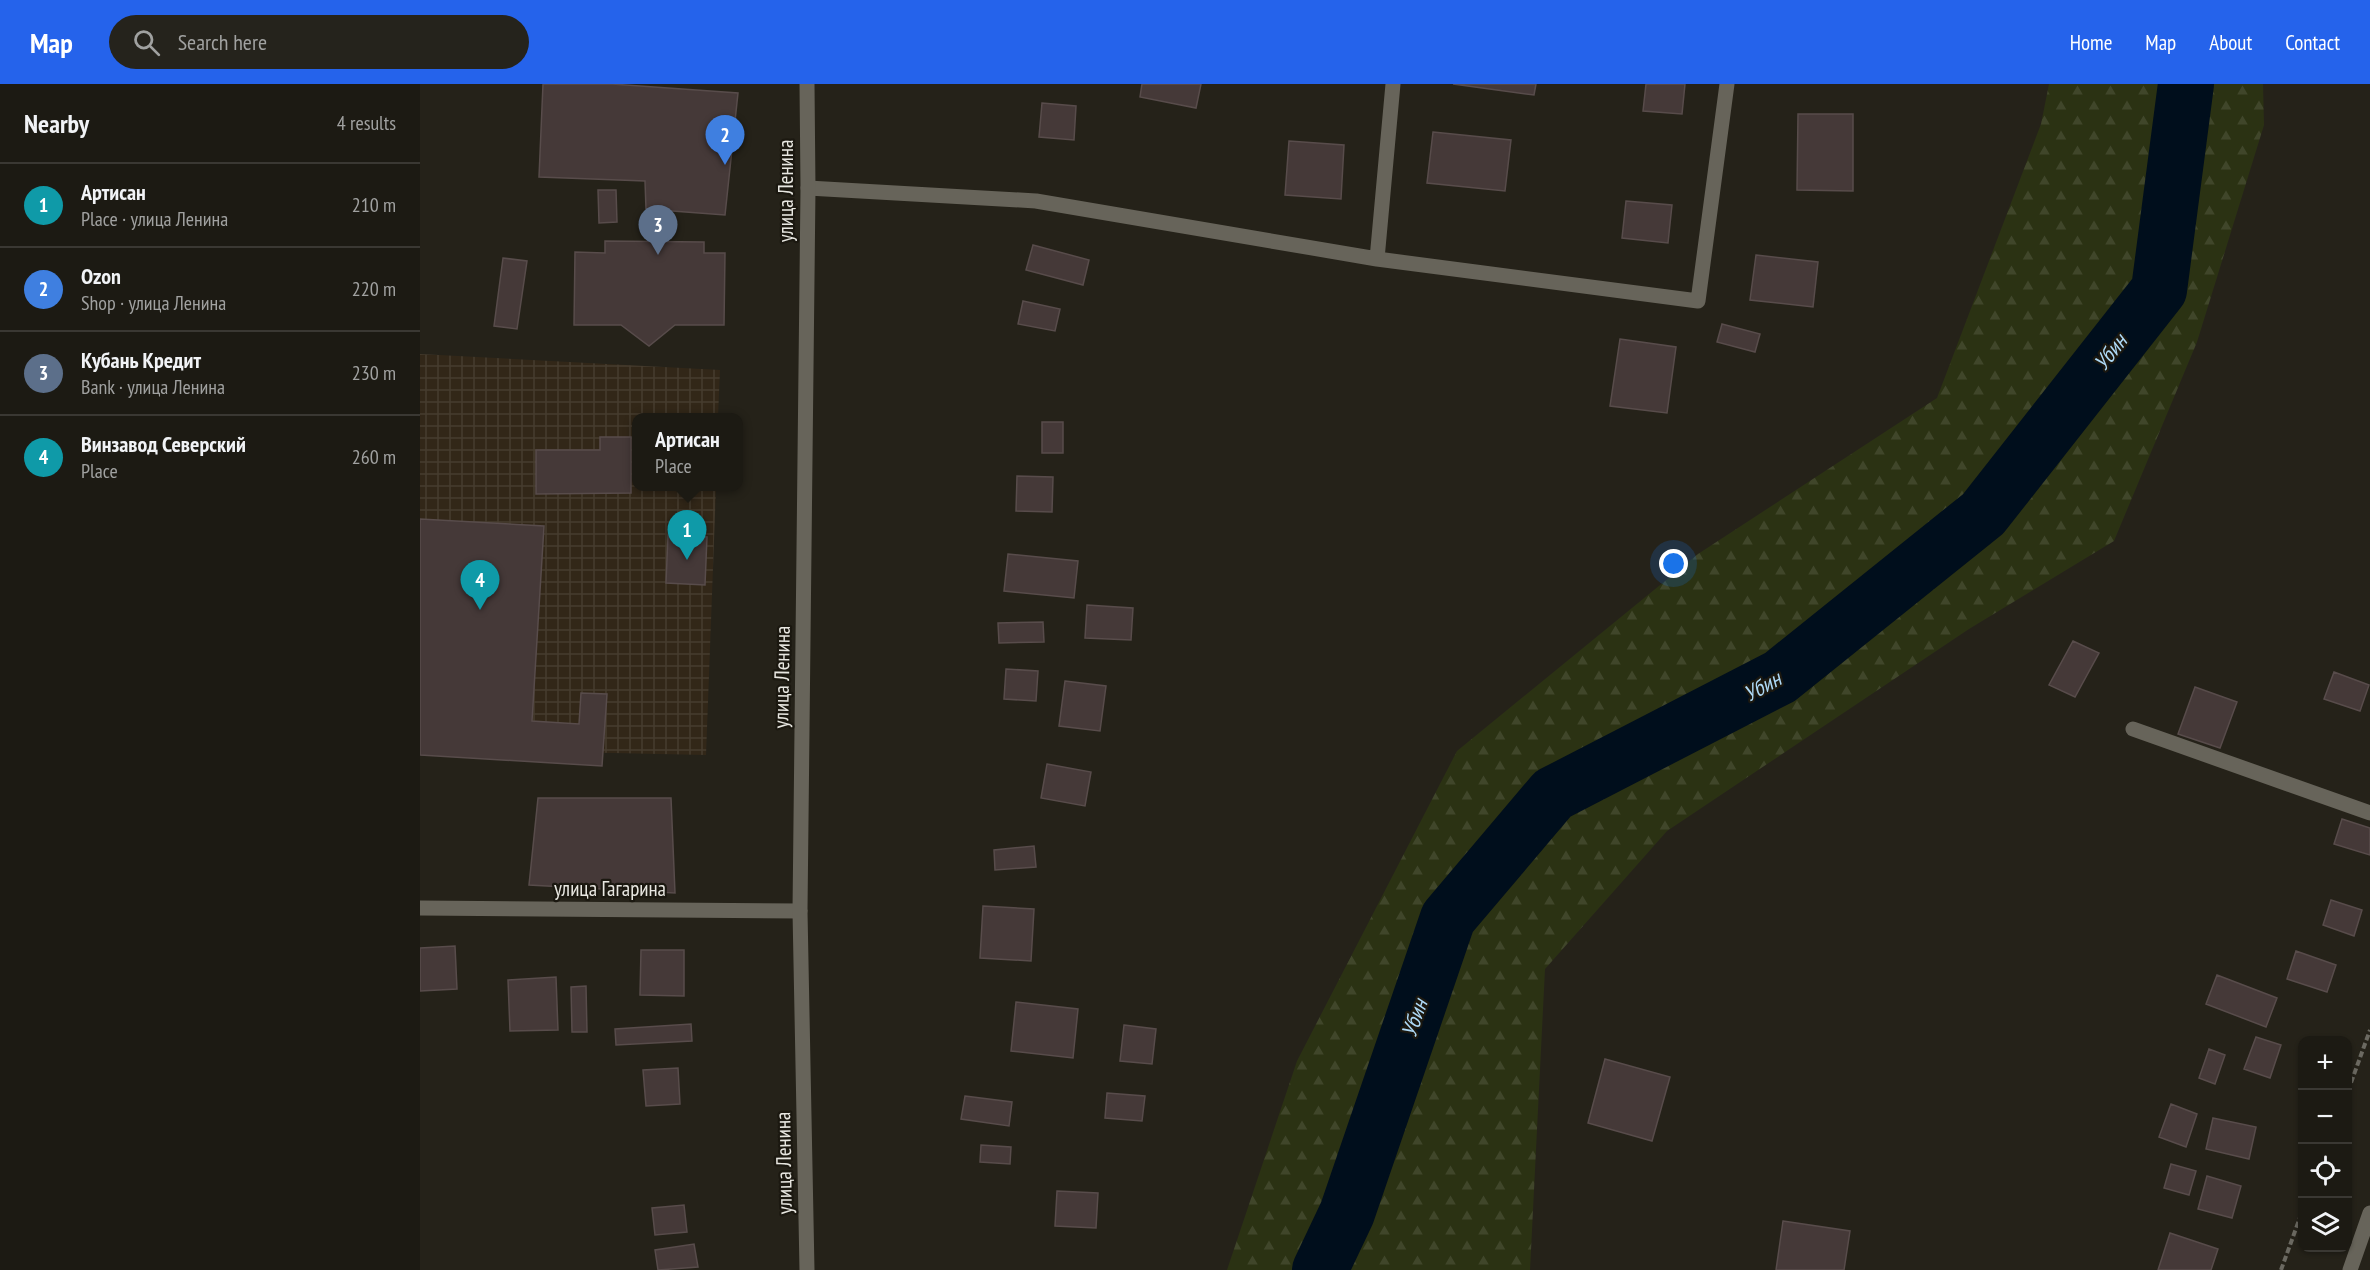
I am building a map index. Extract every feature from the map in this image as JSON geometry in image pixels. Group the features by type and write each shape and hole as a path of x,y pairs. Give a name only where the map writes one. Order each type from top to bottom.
{"street":[{"name":"улица Ленина","path":"807,84 808,188 800,911 807,1270"},
{"path":"1377,260 1393,84"},
{"path":"808,188 1036,201 1377,260 1698,300 1727,84"},
{"path":"2133,729 2370,813"},
{"name":"улица Гагарина","path":"420,908 800,911"},
{"path":"2350,1270 2370,1213"}],"path":[{"path":"2352,1079 2370,1030"},
{"path":"2281,1270 2298,1223"}],"shaded area":[{"path":"420,354 720,370 718,413 632,413 632,491 716,491 706,755 420,749"}],"green space":[{"path":"2049,84 2263,84 2264,125 2197,342 2114,541 1969,629 1667,831 1545,969 1530,1270 1227,1270 1297,1061 1457,751 1698,554 1937,398 2041,124"}],"building":[{"path":"543,84 612,84 738,93 725,215 646,209 645,181 539,177"},
{"path":"1142,84 1201,84 1196,108 1140,97"},
{"path":"1453,84 1536,84 1534,95"},
{"path":"1646,84 1685,84 1682,114 1643,111"},
{"path":"1042,103 1076,106 1074,140 1039,137"},
{"path":"1798,114 1853,114 1853,191 1797,190"},
{"path":"1433,132 1511,140 1505,191 1427,183"},
{"path":"1289,141 1344,145 1341,199 1285,195"},
{"path":"598,190 616,190 617,222 599,223"},
{"path":"1626,201 1672,205 1668,243 1622,238"},
{"path":"605,241 704,242 704,253 725,253 724,325 675,325 649,346 621,325 574,325 575,252 605,253"},
{"path":"1033,245 1089,260 1083,285 1026,270"},
{"path":"1756,255 1818,262 1813,307 1750,300"},
{"path":"503,258 527,261 517,329 494,326"},
{"path":"1023,301 1060,309 1055,331 1018,324"},
{"path":"1722,324 1760,334 1755,352 1717,342"},
{"path":"1620,339 1676,347 1667,413 1610,406"},
{"path":"1042,422 1063,422 1063,453 1042,453"},
{"path":"600,437 631,437 631,493 536,494 536,450 600,450"},
{"path":"1017,476 1053,477 1052,512 1016,511"},
{"path":"420,519 544,526 532,721 579,724 581,693 607,694 602,766 420,755"},
{"path":"668,535 707,537 705,585 666,583"},
{"path":"1008,554 1078,561 1074,598 1004,591"},
{"path":"1087,605 1133,608 1131,640 1085,638"},
{"path":"1043,622 1044,642 999,643 998,623"},
{"path":"2073,641 2099,653 2075,697 2049,685"},
{"path":"1006,669 1038,671 1036,701 1004,699"},
{"path":"2334,672 2369,685 2360,711 2324,699"},
{"path":"1065,681 1106,686 1100,731 1059,726"},
{"path":"2195,687 2237,702 2220,748 2178,734"},
{"path":"1047,764 1091,772 1085,806 1041,798"},
{"path":"538,798 671,798 675,893 529,885"},
{"path":"2342,819 2370,828 2370,855 2334,844"},
{"path":"1034,846 1036,867 995,870 994,850"},
{"path":"2331,900 2362,910 2354,936 2323,925"},
{"path":"983,906 1034,909 1031,961 980,958"},
{"path":"455,946 457,989 420,991 420,948"},
{"path":"641,950 684,950 684,996 640,995"},
{"path":"2296,951 2336,965 2327,992 2287,979"},
{"path":"2217,975 2277,998 2266,1027 2206,1004"},
{"path":"556,977 558,1030 510,1031 508,980"},
{"path":"586,986 587,1032 572,1032 571,987"},
{"path":"1016,1002 1078,1009 1073,1058 1011,1051"},
{"path":"691,1024 692,1041 616,1045 615,1029"},
{"path":"1124,1025 1156,1029 1152,1064 1120,1061"},
{"path":"2256,1037 2281,1045 2270,1078 2244,1069"},
{"path":"2209,1049 2225,1055 2215,1084 2199,1078"},
{"path":"1605,1059 1670,1077 1652,1141 1588,1123"},
{"path":"678,1068 680,1104 646,1106 643,1070"},
{"path":"1107,1093 1145,1096 1142,1121 1105,1118"},
{"path":"965,1096 1012,1102 1009,1126 961,1119"},
{"path":"2171,1104 2197,1114 2186,1147 2159,1137"},
{"path":"2213,1118 2256,1127 2249,1159 2206,1149"},
{"path":"981,1145 1011,1147 1010,1164 980,1162"},
{"path":"2171,1164 2196,1171 2189,1195 2164,1188"},
{"path":"2207,1176 2241,1186 2232,1218 2198,1209"},
{"path":"1057,1191 1098,1193 1096,1228 1055,1226"},
{"path":"684,1205 687,1232 655,1235 652,1208"},
{"path":"1783,1221 1850,1231 1844,1270 1776,1270"},
{"path":"2170,1233 2218,1249 2211,1270 2158,1270"},
{"path":"694,1244 698,1267 658,1270 655,1250"}],"waterway":[{"name":"Убин","path":"1320,1270 1347,1213 1448,918 1553,794 1780,677 1983,514 2159,290 2186,84"}],"place":[{"name":"Ozon","path":"725,165"},
{"name":"Кубань Кредит","path":"658,255"},
{"name":"Артисан","path":"687,560"},
{"name":"Винзавод Северский","path":"480,610"}]}
